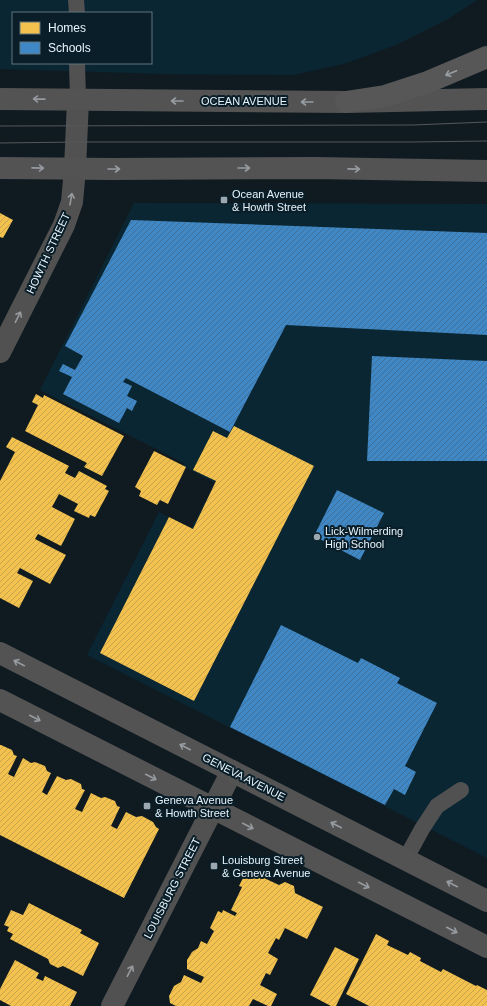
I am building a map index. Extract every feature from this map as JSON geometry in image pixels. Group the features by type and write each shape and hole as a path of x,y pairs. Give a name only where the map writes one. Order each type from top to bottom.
{"highway":[{"path":"346,102 384,96 428,82 487,57"}],"main road":[{"name":"OCEAN AVENUE","path":"0,99 346,102 487,99"},
{"path":"0,168 315,168 487,171"},
{"name":"GENEVA AVENUE","path":"0,653 487,901"},
{"path":"0,700 487,947"}],"street":[{"name":"HOWTH STREET","path":"0,352 64,225 72,202 78,100"},
{"name":"LOUISBURG STREET","path":"112,1006 232,771"}],"lane":[{"path":"76,0 77,12"},
{"path":"77,64 78,100"},
{"path":"405,860 437,806 461,790"}],"shaded area":[{"path":"0,0 477,0 448,19 396,45 344,64 293,75 163,74 0,69"},
{"name":"Lick-Wilmerding High School","path":"134,203 487,204 487,858 87,655 159,512 191,529 215,483 183,466 184,463 40,390"}],"building: Homes":[{"path":"0,213 13,220 3,238 0,237"},
{"path":"36,394 43,398 44,395 124,436 102,476 84,467 87,463 25,431 38,405 32,402"},
{"path":"234,426 314,466 194,701 100,653 169,517 193,529 216,481 193,470 213,431 227,438"},
{"path":"12,437 69,466 65,473 75,478 79,471 107,486 105,489 109,491 95,517 90,515 89,518 74,511 78,504 59,494 52,507 75,519 61,546 38,534 35,539 66,555 50,584 20,568 17,573 33,581 19,608 0,598 0,481 15,452 6,447"},
{"path":"154,451 186,467 168,504 160,500 157,505 139,496 141,491 135,487"},
{"path":"0,745 12,750 14,755 17,756 8,774 14,777 23,758 31,763 35,762 45,766 47,771 51,773 42,792 47,795 57,776 66,780 71,779 81,784 82,789 85,790 75,809 82,812 91,793 101,798 105,797 115,801 117,806 120,807 111,826 117,829 126,812 136,817 142,816 153,822 159,829 124,898 0,835"},
{"path":"247,870 279,885 285,882 294,886 295,893 323,907 307,939 285,928 279,940 276,938 268,953 278,959 270,975 266,973 260,985 277,994 271,1006 253,999 249,1006 176,1006 170,1003 169,996 174,986 181,982 184,975 201,983 204,977 187,969 187,960 192,952 198,948 201,941 207,944 214,931 210,928 218,911 222,913 223,910 235,916 237,913 231,910 242,887 239,886"},
{"path":"29,903 82,930 80,933 99,943 83,976 63,966 58,968 50,964 48,959 10,939 13,934 7,931 9,927 4,925 11,910 23,915"},
{"path":"376,934 389,941 387,945 408,955 410,952 421,958 420,961 441,972 443,969 487,990 487,1006 369,1006 346,994"},
{"path":"335,947 359,959 336,1006 331,1006 310,995"},
{"path":"15,960 39,973 36,978 43,981 45,976 77,992 70,1006 11,1006 0,1000 0,989"}],"building: Schools":[{"path":"131,220 487,233 487,335 286,325 230,432 126,378 123,382 132,386 127,396 137,401 132,411 127,408 119,423 63,394 72,377 59,371 63,364 75,370 83,356 65,346"},
{"path":"372,356 487,361 487,461 367,461"},
{"path":"337,490 384,513 360,560 314,536"},
{"path":"281,625 358,663 361,658 400,678 397,683 437,703 405,766 416,772 405,795 394,789 385,805 230,727"}],"tram line":[{"path":"0,126 413,125 487,122"},
{"path":"0,143 487,141"}],"place":[{"name":"Ocean Avenue & Howth Street","path":"224,200"},
{"name":"Lick-Wilmerding High School","path":"317,537"},
{"name":"Geneva Avenue & Howth Street","path":"147,806"},
{"name":"Louisburg Street & Geneva Avenue","path":"214,866"}]}
